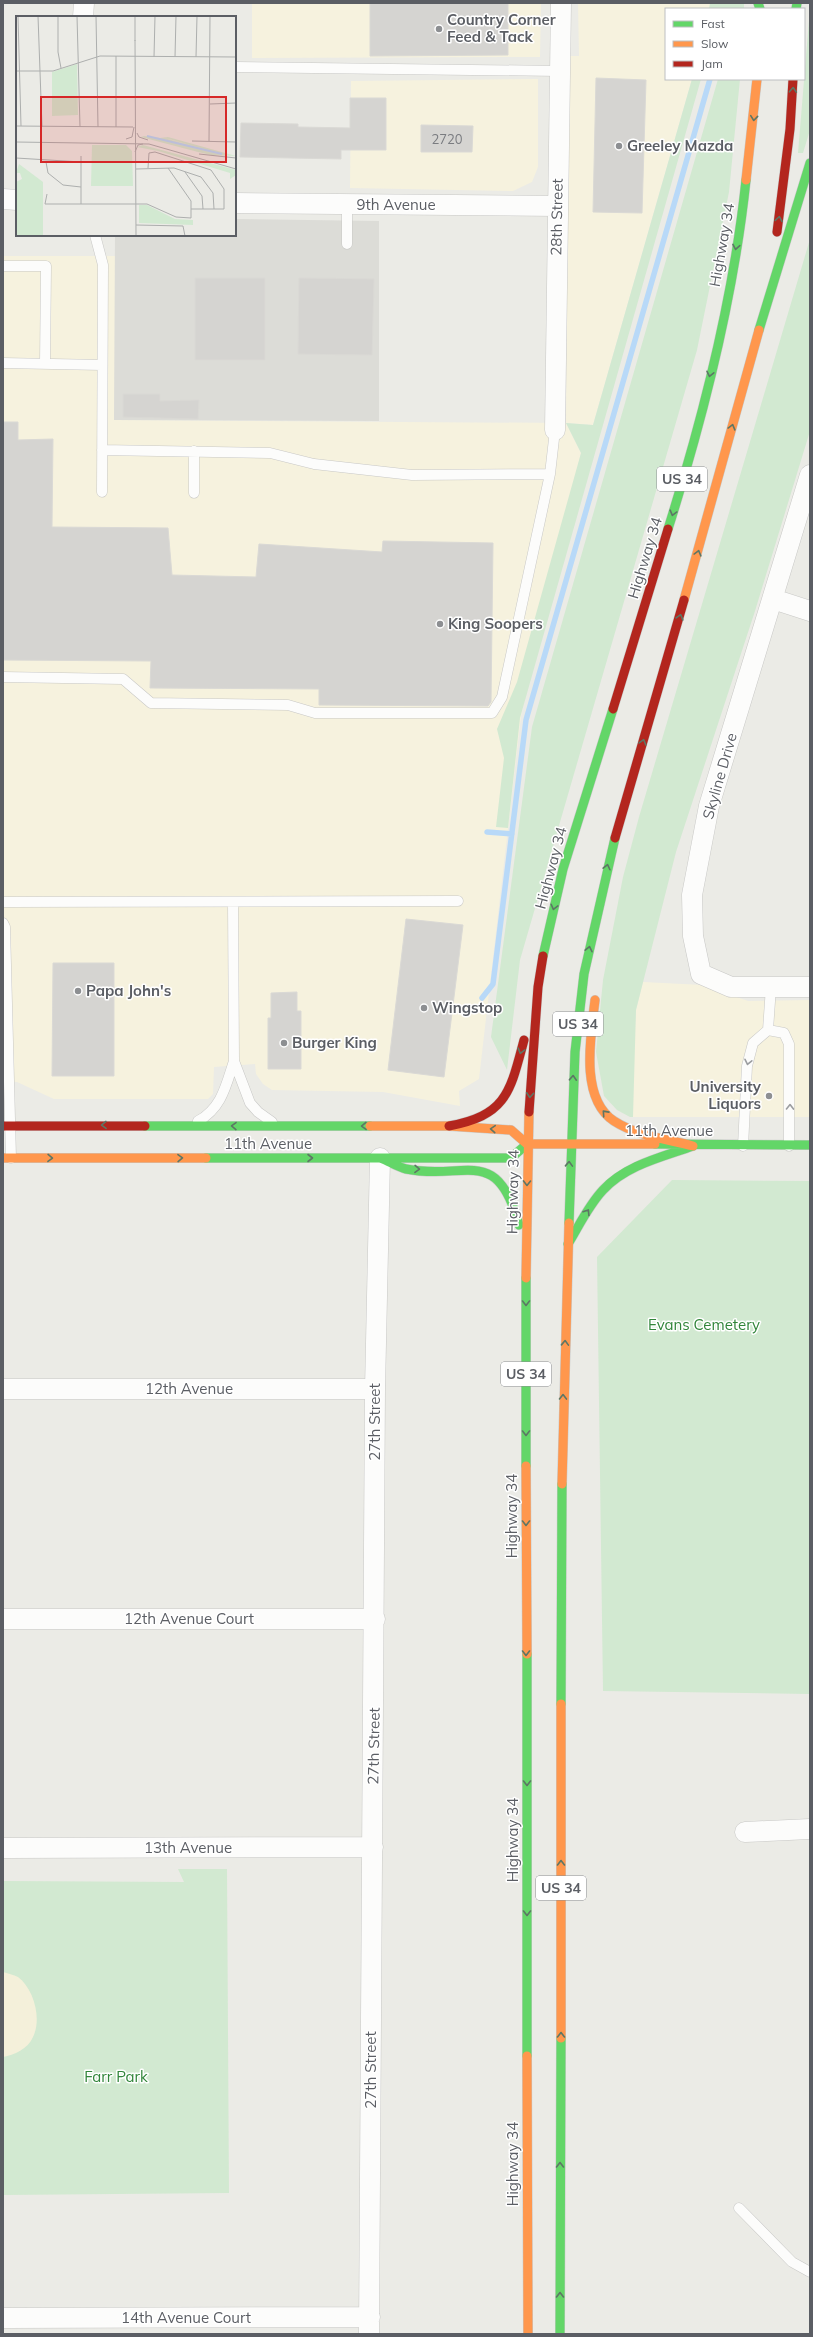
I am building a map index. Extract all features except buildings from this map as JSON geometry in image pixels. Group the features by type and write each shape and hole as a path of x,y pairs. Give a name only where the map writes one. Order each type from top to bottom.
{"main road":[{"name":"Highway 34","path":"528,2334 526,1264 527,1144 538,987 544,947 563,869 671,521 705,397 726,299 744,202 757,80"},
{"path":"764,313 790,129 793,80"},
{"name":"US 34","path":"560,2334 562,1441 570,1145 575,1052 584,974 611,851 687,590 764,313 810,163"},
{"path":"598,905 599,948"},
{"path":"449,1126 470,1124 490,1115 501,1103 514,1078 538,987"},
{"path":"596,992 590,1083 596,1100 606,1116 632,1130 693,1146"},
{"name":"11th Avenue","path":"6,1126 449,1126 511,1130 527,1144 693,1146 810,1145"},
{"name":"11th Avenue","path":"7,1158 511,1158 527,1144"},
{"path":"568,1245 594,1202 604,1189 629,1171 693,1146"},
{"path":"380,1158 407,1169 483,1170 501,1181 510,1192 516,1206 526,1264"}],"street":[{"path":"84,3 84,16"},
{"name":"28th Street","path":"554,430 561,3"},
{"path":"3,199 16,200"},
{"name":"9th Avenue","path":"236,203 557,206"},
{"name":"Skyline Drive","path":"810,475 774,599 709,806 692,895 694,936 701,974 731,987 810,987"},
{"path":"774,599 810,611"},
{"name":"27th Street","path":"370,2326 375,1619 375,1389 380,1158"},
{"name":"12th Avenue","path":"3,1389 375,1389"},
{"name":"12th Avenue Court","path":"3,1619 375,1619"},
{"path":"745,1832 810,1829"},
{"name":"13th Avenue","path":"3,1848 373,1848"},
{"name":"14th Avenue Court","path":"3,2318 370,2326"}],"lane":[{"path":"79,3 84,3"},
{"path":"236,67 559,71"},
{"path":"347,205 347,244"},
{"path":"95,236 103,265 102,492"},
{"path":"3,266 46,266 45,364"},
{"path":"3,363 102,365"},
{"path":"3,677 124,678 151,703 288,705 315,714 492,713 502,697 550,474 554,430"},
{"path":"102,450 270,453 314,464 412,475 550,474"},
{"path":"194,451 194,493"},
{"path":"3,902 458,901"},
{"path":"233,902 234,1062 244,1091 258,1112 268,1122 292,1127"},
{"path":"3,923 5,927 7,976 7,1158"},
{"path":"743,1146 747,1066 753,1043 768,1030 771,987"},
{"path":"768,1030 784,1033 789,1044 789,1146"},
{"path":"190,1125 210,1115 216,1109 234,1062"},
{"path":"739,2208 792,2262 810,2272"}],"shaded area":[{"path":"252,3 541,3 540,57 252,58"},
{"path":"578,3 723,3 711,8 665,8 665,80 692,80 593,425 566,423 569,56 579,56"},
{"path":"538,79 538,167 532,182 513,191 350,188 351,81"},
{"path":"236,219 379,221 379,421 114,420 115,236 236,236"},
{"path":"3,256 115,256 115,420 566,423 581,453 521,716 479,1079 459,1091 460,1106 383,1092 272,1090 263,1084 256,1074 255,1064 214,1067 213,1094 208,1099 54,1099 17,1082 3,1081"},
{"path":"643,982 703,985 748,1001 810,1000 810,1117 630,1117 636,1010"}],"green space":[{"path":"710,3 744,3 744,8 709,8"},
{"path":"810,8 810,130 803,153 798,153 805,80"},
{"path":"692,80 701,80 520,718 508,828 496,827 504,758 497,729 517,682 581,453 566,423 593,425"},
{"path":"718,80 740,80 729,192 697,350 520,960 507,1070 491,1037 532,727"},
{"path":"810,239 810,431 755,611 676,852 636,1010 633,1117 630,1117 617,1110 604,1096 596,1052 603,980 623,877 639,817"},
{"name":"Evans Cemetery","path":"672,1180 810,1181 810,1694 603,1691 597,1257"},
{"name":"Farr Park","path":"178,1869 227,1869 229,2193 3,2195 3,1881 184,1882"}],"sand":[{"path":"3,1972 18,1977 24,1982 35,2005 37,2022 36,2030 28,2045 12,2055 3,2057"}],"waterway":[{"path":"482,998 493,984 526,720 710,80"},
{"path":"487,832 512,834"}],"traffic: fast":[{"path":"758,3 760,8"},
{"path":"796,8 797,3"},
{"path":"759,330 810,163"},
{"path":"668,529 693,444 716,356 734,267 746,180"},
{"path":"543,956 563,869 613,709"},
{"path":"569,1223 575,1052 584,974 615,838"},
{"path":"145,1126 370,1126"},
{"path":"206,1158 511,1158 527,1144"},
{"path":"655,1144 810,1145"},
{"path":"568,1244 593,1203 612,1181 633,1168 693,1146"},
{"path":"380,1158 406,1169 427,1171 462,1170 489,1174 500,1183 510,1200 519,1225"},
{"path":"526,1278 526,1466"},
{"path":"561,1704 562,1484"},
{"path":"527,1654 527,2056"},
{"path":"560,2334 561,2038"}],"traffic: slow":[{"path":"746,180 757,80"},
{"path":"684,600 759,330"},
{"path":"595,1000 591,1030 590,1065 596,1097 603,1111 614,1121 642,1134 693,1146"},
{"path":"526,1278 529,1112"},
{"path":"370,1126 449,1126 511,1130 527,1144 655,1144"},
{"path":"3,1158 206,1158"},
{"path":"562,1484 569,1223"},
{"path":"526,1466 527,1654"},
{"path":"561,1704 561,2038"},
{"path":"527,2056 528,2334"}],"traffic: jam":[{"path":"777,232 790,129 793,80"},
{"path":"613,709 668,529"},
{"path":"615,838 684,600"},
{"path":"529,1112 538,987 543,956"},
{"path":"449,1126 468,1121 495,1108 503,1098 515,1074 524,1040"},
{"path":"3,1126 145,1126"}],"place":[{"name":"Country Corner Feed & Tack","path":"439,29"},
{"name":"Greeley Mazda","path":"619,146"},
{"name":"King Soopers","path":"440,624"},
{"name":"Papa John's","path":"78,991"},
{"name":"Wingstop","path":"424,1008"},
{"name":"Burger King","path":"284,1043"},
{"name":"University Liquors","path":"769,1096"}]}
